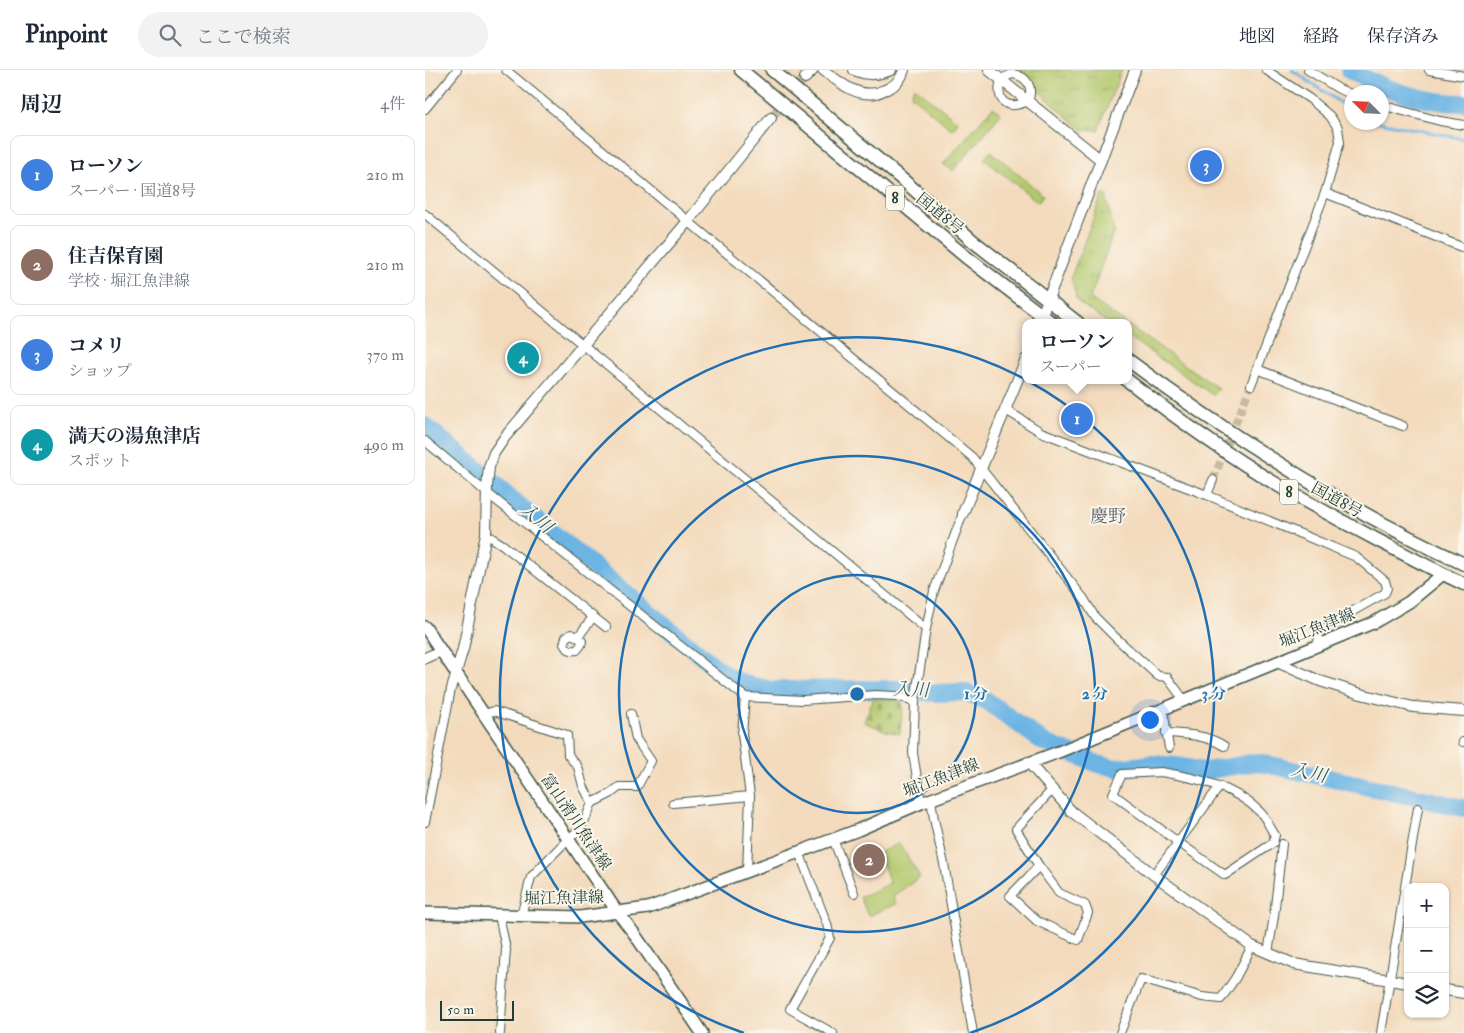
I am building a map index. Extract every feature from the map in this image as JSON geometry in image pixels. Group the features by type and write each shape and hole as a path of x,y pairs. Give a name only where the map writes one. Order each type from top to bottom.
{"highway":[{"name":"国道8号","path":"741,70 1040,319"},
{"name":"国道8号","path":"772,70 973,241 1073,319"},
{"name":"国道8号","path":"1132,363 1212,421 1297,475 1359,512 1463,562"},
{"name":"国道8号","path":"1132,384 1218,447 1276,484 1342,522 1464,584"}],"main road":[{"name":"堀江魚津線","path":"425,913 580,917 648,908 859,830 926,801 1080,743 1375,622 1409,602 1443,574"},
{"name":"富山滑川魚津線","path":"425,627 618,913 702,1033"}],"street":[{"path":"425,109 457,70"},
{"path":"823,70 847,87 861,92 875,93 895,86 902,77 904,70"},
{"path":"854,70 865,74 891,70"},
{"path":"989,70 1101,160"},
{"path":"1040,319 1135,70"},
{"path":"1251,385 1325,193 1340,142 1338,128 1330,116 1310,98 1266,70"},
{"path":"1308,70 1344,91"},
{"path":"1429,70 1464,76"},
{"path":"510,71 971,457 1084,599 1095,617 1158,676 1167,677 1184,700"},
{"path":"1001,79 1012,74 1026,79 1030,89 1028,101"},
{"path":"1001,79 999,96 1004,103 1014,106 1028,101"},
{"path":"1389,107 1440,121 1464,125"},
{"path":"425,822 451,689 463,648 486,534 489,467 494,453 505,436 688,221 771,118"},
{"path":"1325,193 1464,248"},
{"path":"425,214 926,629"},
{"path":"973,1033 944,864 934,819 926,801 913,753 915,700 926,629 935,591 963,513 1022,369"},
{"path":"1257,369 1403,426"},
{"path":"1006,410 1041,432 1207,495 1356,556 1385,581 1387,588 1385,593 1330,624 1319,633 1318,645"},
{"path":"425,441 745,698 803,700 875,695 896,696 915,700"},
{"path":"1207,495 1213,480"},
{"path":"486,534 503,545 606,627"},
{"path":"1443,574 1463,562"},
{"path":"578,637 593,617"},
{"path":"425,658 441,651"},
{"path":"1277,662 1320,681 1361,694 1413,707 1464,710"},
{"path":"745,698 742,734 750,796 747,871"},
{"path":"1163,708 1169,748"},
{"path":"484,714 493,711 567,735 568,755 578,767 583,786 592,803"},
{"path":"521,916 531,877 578,831 592,803 619,787 637,787 651,761 636,738 631,714"},
{"path":"1166,733 1186,734 1215,740 1224,746"},
{"path":"1028,762 1071,811 1154,875 1252,946 1294,964 1404,983"},
{"path":"1161,772 1190,777 1219,786 1241,798 1261,813 1275,835 1273,843 1225,875 1178,842 1113,794 1122,774 1161,772"},
{"path":"1154,875 1219,786"},
{"path":"1039,866 1010,896 1037,921 1077,940 1088,913 1085,905 1059,894 1015,829 1052,790"},
{"path":"673,804 750,796"},
{"path":"1381,1033 1418,808"},
{"path":"833,839 854,893"},
{"path":"1267,953 1282,844"},
{"path":"799,852 827,924 830,938 790,1008 833,1033"},
{"path":"499,915 506,949 500,1033"},
{"path":"1120,1033 1141,979 1202,997 1221,999 1236,977 1252,946"},
{"path":"1449,991 1464,993"}],"green space":[{"path":"1015,70 1122,70 1098,130 1082,130"},
{"path":"914,86 958,122 952,130 911,95"},
{"path":"993,107 1001,114 953,171 943,164"},
{"path":"991,151 1043,195 1038,202 984,159"},
{"path":"1102,195 1106,195 1114,231 1090,298 1119,319 1102,319 1077,301 1071,277"},
{"path":"1132,328 1219,389 1213,395 1132,340"},
{"path":"873,699 900,700 903,704 900,734 886,731 864,722"},
{"path":"899,843 920,877 893,896 896,904 868,916 860,897 890,883 879,853"}],"waterway":[{"path":"1292,70 1344,105"},
{"path":"1349,70 1405,94 1435,101 1464,103"},
{"path":"1389,124 1464,139"},
{"name":"入川","path":"425,426 724,674 744,684 773,690 896,689 934,693 964,692 987,701 1043,742 1098,764 1116,768 1152,764 1205,771 1257,762 1464,808"}],"tunnel":[{"path":"771,118 805,78"},
{"path":"1213,480 1251,385"}],"place":[{"name":"コメリ","path":"1206,166"},
{"name":"満天の湯魚津店","path":"523,358"},
{"name":"ローソン","path":"1077,419"},
{"name":"住吉保育園","path":"869,860"}],"district":[{"name":"慶野","path":"1108,516"}]}
